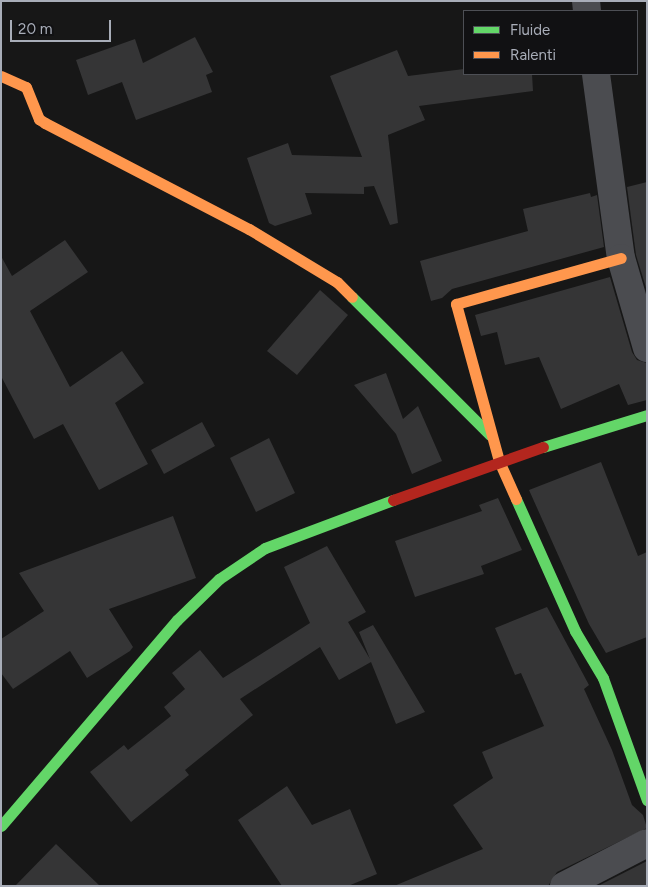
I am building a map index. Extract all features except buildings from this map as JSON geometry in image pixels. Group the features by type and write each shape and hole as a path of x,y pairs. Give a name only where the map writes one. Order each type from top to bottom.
{"street":[{"path":"596,75 621,258 647,348"},
{"path":"1,76 26,87 39,119 45,123 249,229 337,282 491,435"},
{"path":"621,258 456,304 499,461 575,631 603,678 647,800"},
{"path":"1,826 177,620 219,579 265,548 499,461 647,415"},
{"path":"564,886 647,843"}],"traffic: fast":[{"path":"352,297 490,435"},
{"path":"543,447 647,415"},
{"path":"516,499 575,631 603,678 647,800"},
{"path":"1,826 177,620 219,579 265,548 393,500"}],"traffic: slow":[{"path":"1,76 26,87 39,119 45,123 249,229 337,282 352,297"},
{"path":"516,499 499,461 456,304 621,258"}],"traffic: jam":[{"path":"393,500 543,447"}]}
